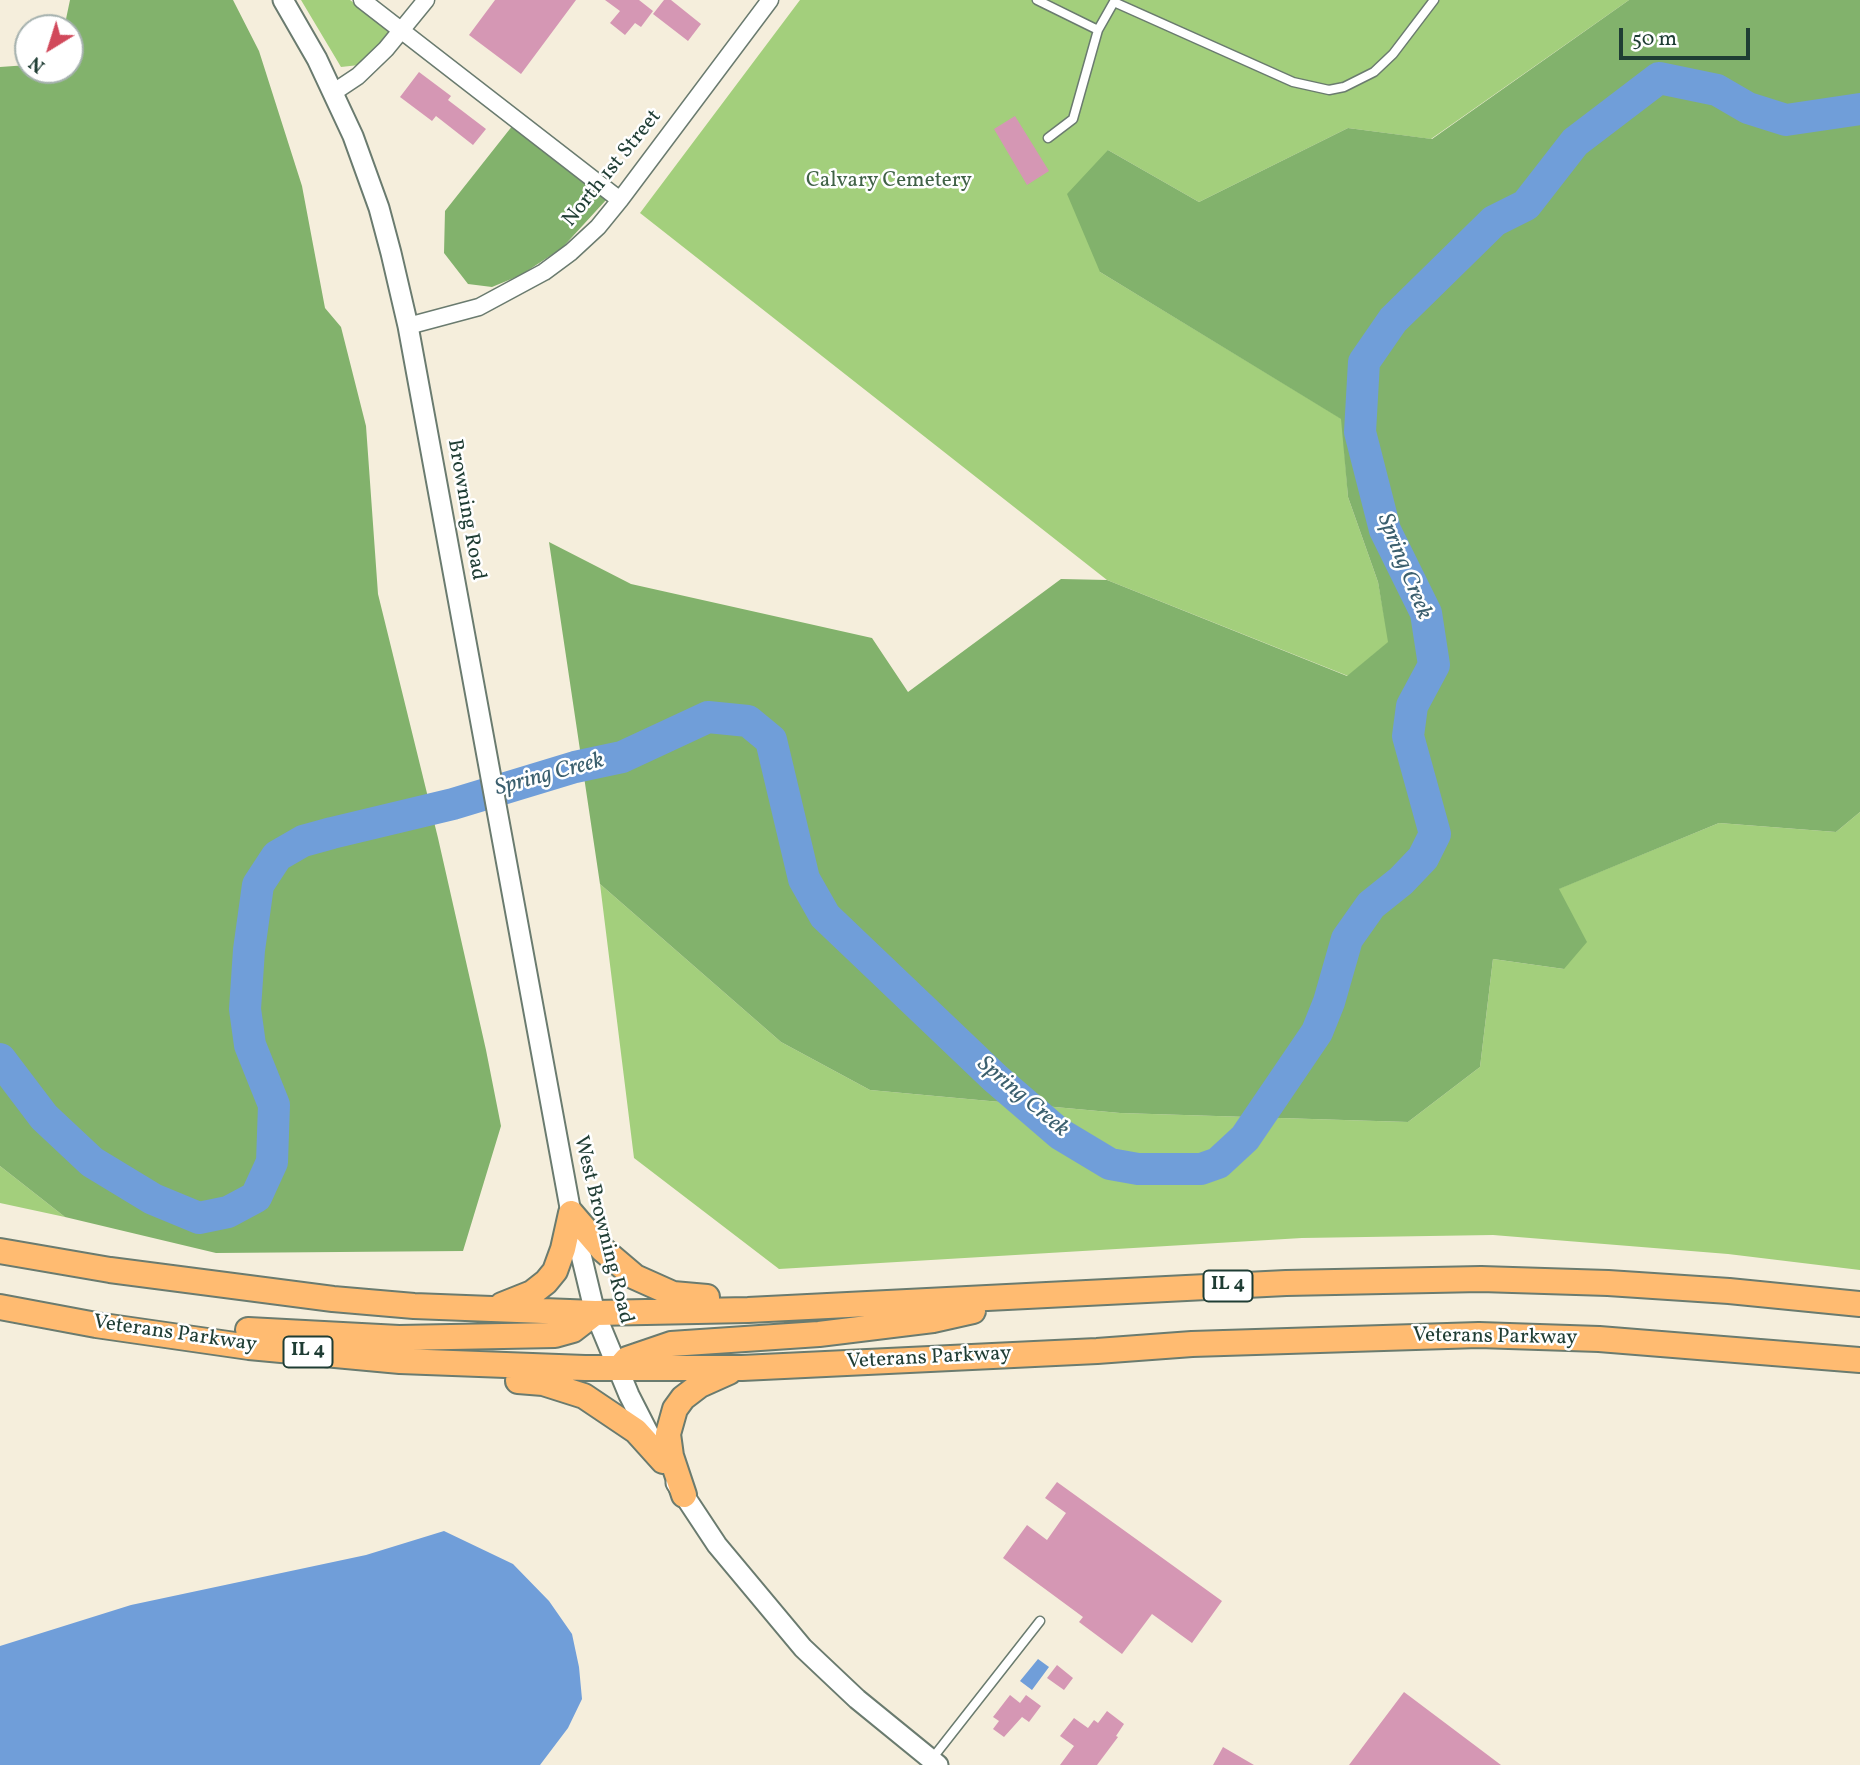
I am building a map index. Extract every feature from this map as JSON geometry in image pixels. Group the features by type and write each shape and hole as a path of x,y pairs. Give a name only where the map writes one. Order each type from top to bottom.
{"highway":[{"path":"571,1213 620,1266 652,1287 673,1294 701,1297 835,1293 866,1305"},
{"path":"492,1309 521,1299 546,1282 560,1260 571,1213"},
{"name":"IL 4","path":"0,1251 244,1289 387,1303 595,1313 866,1305 1286,1283 1481,1279 1608,1283 1860,1304"},
{"path":"618,1368 627,1359 671,1344 819,1334 933,1320 1041,1296"},
{"name":"Veterans Parkway","path":"0,1307 209,1342 466,1365 742,1368 1192,1344 1479,1335 1599,1339 1860,1360"},
{"path":"96,1325 386,1337 506,1337 555,1335 573,1330 595,1313"},
{"path":"344,1354 377,1373 543,1382 561,1387 604,1408 636,1432 663,1461"},
{"path":"684,1495 671,1456 668,1434 675,1409 683,1398 700,1385 715,1376 742,1368"}],"street":[{"name":"Browning Road","path":"283,0 334,92 353,136 379,208 408,326 540,1047"},
{"path":"362,0 620,200"},
{"path":"334,92 358,76 403,31 426,0"},
{"name":"North 1st Street","path":"408,326 480,307 544,272 571,252 598,227 620,200 770,0"},
{"name":"West Browning Road","path":"540,1047 571,1213 595,1313 629,1395 663,1461 732,1564 803,1648 857,1699 935,1762"}],"lane":[{"path":"1037,0 1098,30"},
{"path":"1048,138 1073,120 1098,30 1115,1 1293,82 1329,90 1344,87 1374,72 1393,54 1434,0"},
{"path":"935,1762 1040,1622"}],"green space":[{"path":"70,0 233,0 259,51 302,186 325,308 341,327 366,426 378,594 438,838 501,1126 463,1251 216,1253 65,1217 0,1166 0,67 14,66 14,84 84,84 84,14 67,14"},
{"path":"301,0 350,0 386,28 388,36 359,65 341,67"},
{"name":"Calvary Cemetery","path":"800,0 1629,0 1431,139 1348,128 1199,202 1108,150 1100,272 1342,419 1348,497 1378,582 1389,642 1348,676 1107,580 640,213"},
{"path":"1629,0 1860,0 1860,812 1836,832 1719,823 1559,889 1587,942 1564,969 1493,959 1480,1067 1408,1122 1120,1113 870,1090 781,1042 600,884 549,542 631,584 872,638 908,692 1061,579 1107,580 1347,676 1388,642 1378,582 1348,497 1341,419 1100,272 1067,194 1108,150 1199,202 1348,128 1432,139"},
{"path":"513,125 606,200 562,248 521,275 492,287 468,284 444,253 445,211"},
{"path":"1860,812 1860,1270 1728,1254 1493,1235 1302,1238 779,1269 634,1158 600,884 781,1042 870,1090 1120,1113 1408,1122 1480,1067 1493,959 1564,969 1558,889 1719,823 1836,832"},
{"path":"0,1166 65,1217 0,1203"}],"water":[{"path":"444,1531 513,1564 549,1601 572,1634 582,1699 568,1728 540,1765 0,1765 0,1646 131,1605 366,1555"},
{"path":"1038,1659 1049,1667 1032,1690 1020,1681"}],"building":[{"path":"495,0 576,0 521,74 469,35"},
{"path":"605,0 639,0 653,11 641,27 635,23 625,35 610,23 620,11"},
{"path":"664,0 671,0 701,24 688,41 653,14"},
{"path":"419,72 451,96 448,100 486,129 473,145 436,116 432,121 400,97"},
{"path":"1015,116 1049,171 1027,185 994,129"},
{"path":"1057,1482 1222,1601 1192,1643 1152,1614 1122,1654 1079,1622 1083,1617 1003,1558 1027,1525 1047,1540 1066,1513 1045,1498"},
{"path":"1057,1665 1073,1678 1064,1690 1047,1678"},
{"path":"1404,1692 1501,1765 1349,1765"},
{"path":"1010,1695 1020,1703 1026,1695 1041,1706 1029,1722 1022,1717 1004,1737 993,1729 999,1721 993,1717"},
{"path":"1107,1711 1124,1724 1116,1736 1118,1737 1097,1765 1060,1765 1074,1746 1060,1736 1074,1718 1088,1728 1094,1720 1098,1723"},
{"path":"1223,1747 1254,1765 1213,1765"}],"waterway":[{"name":"Spring Creek","path":"0,1059 44,1117 92,1162 153,1199 199,1218 228,1212 256,1197 272,1162 274,1105 250,1045 245,1009 249,950 258,885 277,856 303,841 453,804 575,767 622,757 708,717 748,721 771,740 804,879 825,916 995,1078 1060,1134 1110,1164 1138,1169 1201,1169 1218,1163 1245,1138 1317,1032 1329,1002 1347,939 1371,905 1401,881 1423,858 1435,834 1408,736 1412,706 1434,665 1426,613 1385,530 1360,432 1364,362 1393,320 1494,221 1526,205 1575,142 1659,78 1717,90 1748,108 1786,120 1860,109"}]}
